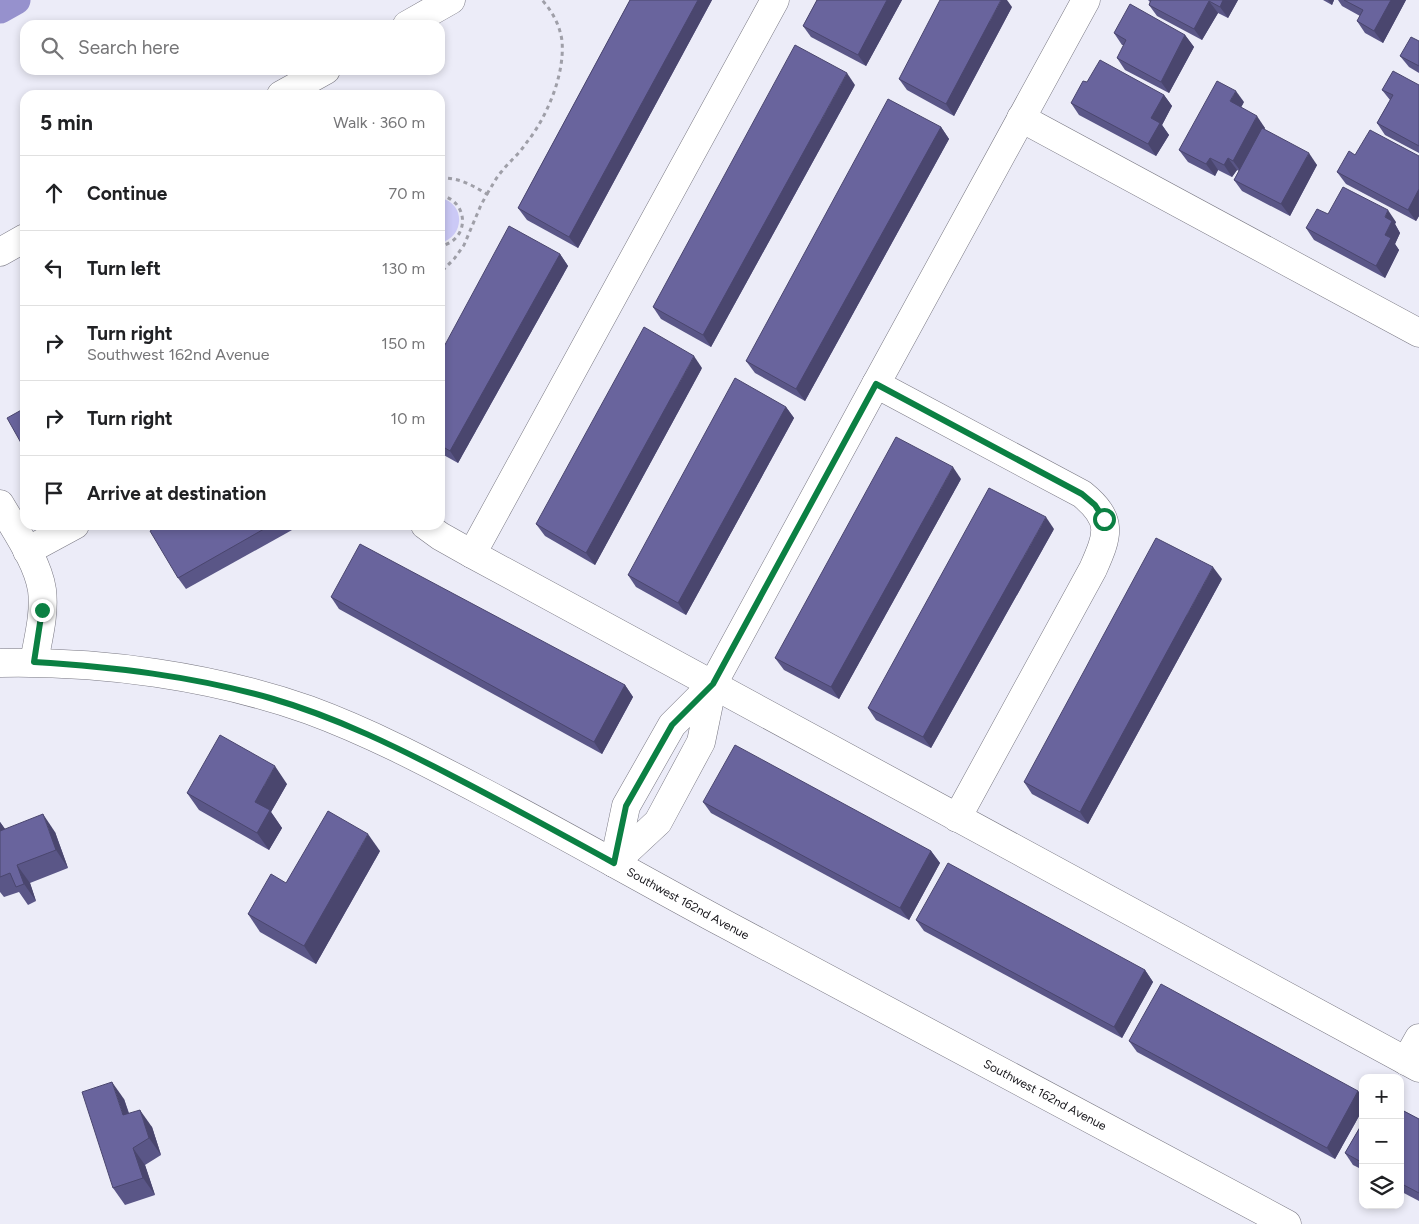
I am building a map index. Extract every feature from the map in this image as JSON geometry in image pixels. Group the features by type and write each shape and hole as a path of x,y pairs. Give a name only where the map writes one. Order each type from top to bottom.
{"street":[{"path":"416,20 451,0"},
{"path":"472,554 775,0"},
{"path":"614,863 626,806 672,725 713,684 1086,0"},
{"path":"290,90 317,75"},
{"path":"1020,118 1418,332"},
{"path":"0,252 20,241"},
{"path":"876,384 1082,494 1095,505 1104,519 1106,534 1093,570 957,818"},
{"path":"0,504 27,551 42,591 42,610 34,662"},
{"path":"27,551 65,530"},
{"path":"432,530 472,554 1413,1065 1419,1038"},
{"name":"Southwest 162nd Avenue","path":"0,663 34,662 94,666 155,673 207,682 308,710 357,730 405,751 724,924 1287,1224"}],"path":[{"path":"445,268 464,245 481,205 495,180 528,141 540,123 549,104 561,60 562,41 553,14 542,0"},
{"path":"445,178 462,181 487,194"},
{"path":"445,197 458,205 463,223 455,239 445,244"},
{"path":"460,231 468,236"}],"shaded area":[{"path":"445,200 454,206 459,220 458,227 445,241"}],"building":[{"path":"630,0 698,0 569,237 518,208"},
{"path":"817,0 887,0 858,55 803,26"},
{"path":"940,0 1001,0 946,104 899,79"},
{"path":"1151,0 1223,0 1220,7 1209,1 1194,29 1149,5"},
{"path":"1344,0 1391,0 1374,31 1357,21 1363,10"},
{"path":"1130,4 1185,35 1161,82 1117,58 1126,40 1114,33"},
{"path":"1411,37 1419,41 1419,66 1400,56"},
{"path":"795,45 847,73 703,335 653,307"},
{"path":"1100,60 1164,95 1151,118 1160,123 1148,144 1071,103 1083,81 1087,82"},
{"path":"1393,71 1419,85 1419,146 1377,123 1393,95 1382,90"},
{"path":"1217,81 1236,91 1230,101 1257,116 1233,161 1228,158 1224,165 1210,158 1206,164 1179,150"},
{"path":"888,99 941,127 796,389 746,361"},
{"path":"1262,128 1309,153 1281,204 1234,180"},
{"path":"1370,130 1419,156 1419,189 1408,210 1337,172 1349,151 1355,155"},
{"path":"1343,187 1388,210 1385,217 1392,221 1385,235 1391,238 1376,266 1306,228 1317,209 1328,214"},
{"path":"509,226 560,254 450,451 445,448 445,345"},
{"path":"644,327 694,356 586,553 536,524"},
{"path":"735,378 786,407 678,603 628,575"},
{"path":"20,411 20,441 7,418"},
{"path":"896,437 953,467 831,687 775,658"},
{"path":"989,488 1046,517 923,737 868,708"},
{"path":"152,530 262,530 178,578 150,531"},
{"path":"1156,538 1213,567 1080,812 1024,782"},
{"path":"360,544 625,685 594,742 331,597"},
{"path":"220,735 275,766 255,802 270,810 257,833 187,793"},
{"path":"735,745 931,851 900,908 703,802"},
{"path":"328,811 368,834 304,946 248,914 271,874 286,883"},
{"path":"43,814 56,850 17,865 24,884 16,887 10,873 0,877 0,831"},
{"path":"948,863 1145,970 1114,1027 916,920"},
{"path":"1161,984 1358,1091 1327,1148 1129,1041"},
{"path":"112,1082 123,1115 140,1110 149,1138 133,1148 143,1178 113,1188 82,1092"},
{"path":"1404,1111 1419,1119 1419,1193 1404,1185"},
{"path":"1359,1129 1359,1161 1345,1153"}],"waterway":[{"path":"0,9 16,0"}],"route":[{"path":"42,610 34,662 155,673 207,682 308,710 405,751 614,863 626,806 672,725 713,684 876,384 1082,494 1095,505 1104,519"}]}
